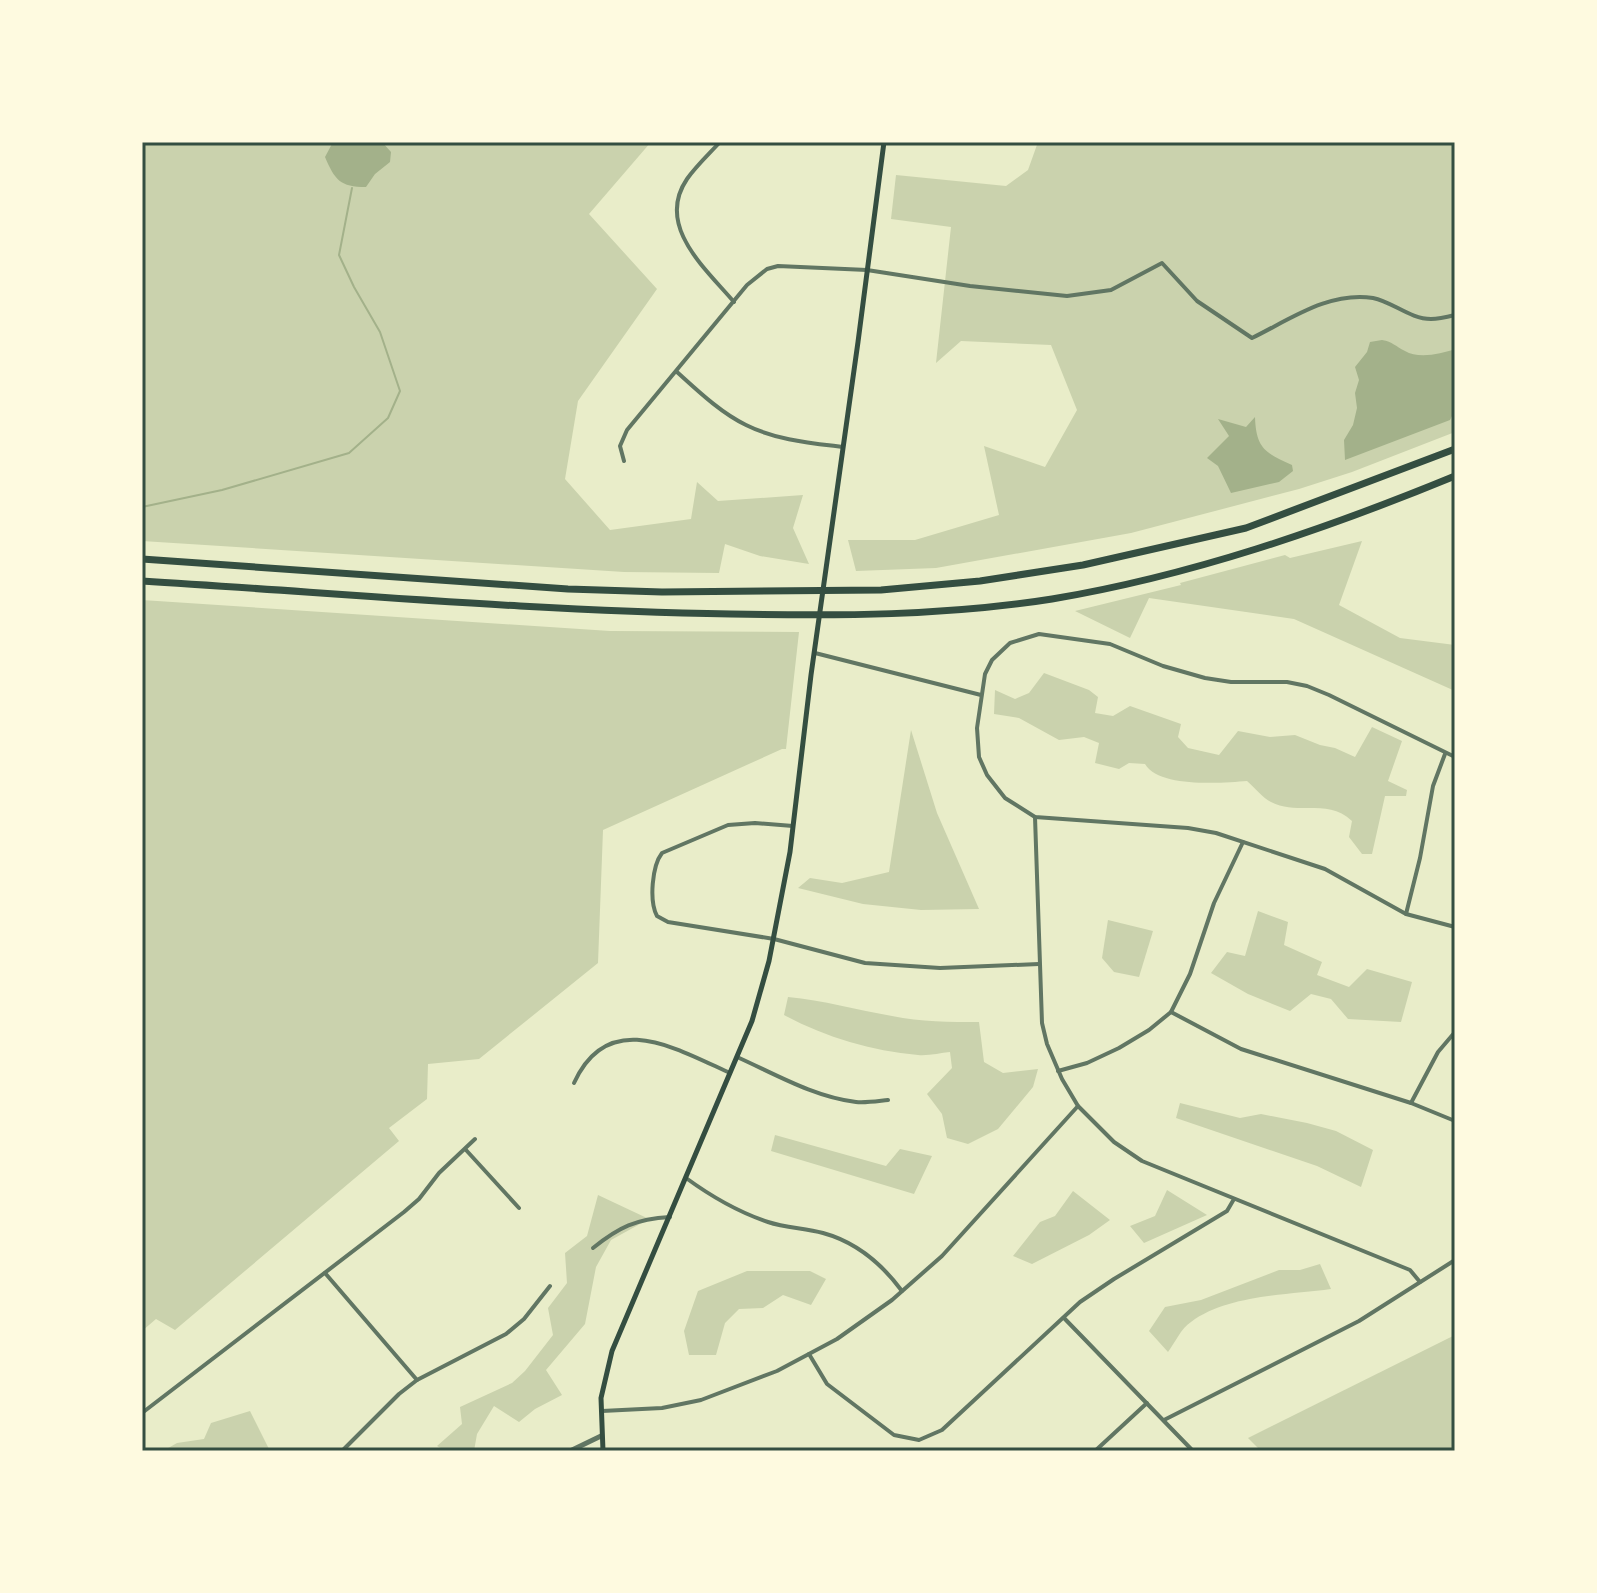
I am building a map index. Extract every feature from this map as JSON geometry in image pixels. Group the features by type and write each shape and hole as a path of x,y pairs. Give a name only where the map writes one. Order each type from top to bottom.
{"highway":[{"path":"142,559 568,589 662,592 881,590 980,581 1083,565 1246,528 1455,449"},
{"path":"142,581 662,613 847,616 934,613 1051,599 1153,578 1275,543 1455,476"}],"main road":[{"path":"603,1451 600,1411 612,1351 757,1008 774,939 786,883 884,142"}],"street":[{"path":"720,142 684,184 677,216 687,246 734,302"},
{"path":"624,461 620,453 624,433 756,276 778,266 867,270 970,286 1067,296 1111,290 1162,263 1197,301 1252,338 1318,305 1351,296 1377,299 1417,317 1432,319 1455,315"},
{"path":"677,372 725,412 746,425 769,434 843,447"},
{"path":"1455,757 1307,686 1287,682 1231,682 1205,678 1163,666 1110,644 1052,635 1027,635 1005,646 989,665 981,695 977,738 983,767 1005,798 1035,817 1188,828 1243,842 1325,869 1406,914 1455,927"},
{"path":"815,653 981,695"},
{"path":"1406,914 1433,786 1446,753"},
{"path":"1035,817 1042,1023 1058,1071 1078,1106 1114,1142 1142,1161 1410,1270 1420,1282"},
{"path":"793,826 755,823 728,825 662,853 656,862 653,905 657,916 662,920 774,939 865,963 940,968 1039,964"},
{"path":"1058,1071 1087,1063 1119,1048 1171,1012 1190,974 1214,903 1243,842"},
{"path":"1171,1012 1241,1049 1411,1103 1455,1121"},
{"path":"1411,1103 1438,1052 1455,1032"},
{"path":"574,1083 579,1071 596,1052 622,1039 672,1047 730,1073"},
{"path":"737,1057 807,1089 838,1098 858,1102 888,1100"},
{"path":"600,1411 662,1408 701,1400 749,1384 837,1339 902,1291 966,1230 1078,1106"},
{"path":"142,1413 404,1212 475,1139"},
{"path":"466,1150 519,1208"},
{"path":"686,1178 714,1198 748,1215 771,1223 824,1233 850,1244 874,1259 902,1291"},
{"path":"809,1354 821,1375 836,1391 894,1435 919,1440 942,1430 1063,1317 1114,1279 1227,1211 1235,1198"},
{"path":"593,1248 616,1229 645,1220 670,1217"},
{"path":"1164,1420 1359,1321 1455,1260"},
{"path":"325,1272 417,1380"},
{"path":"342,1451 417,1380 506,1334 524,1319 550,1286"},
{"path":"1063,1317 1193,1451"},
{"path":"1095,1451 1147,1403"},
{"path":"570,1451 601,1436"}],"shaded area":[{"path":"142,142 651,142 589,214 657,289 578,401 565,479 610,530 691,519 697,482 718,501 803,495 793,528 809,564 760,556 725,544 719,573 624,572 142,541"},
{"path":"333,142 382,142 391,152 390,162 375,174 366,187 344,184 336,177 325,157"},
{"path":"1038,142 1455,142 1455,432 1299,489 1131,533 936,568 856,571 848,540 915,540 999,515 984,446 1045,467 1077,410 1051,345 961,341 936,363 951,227 891,219 896,175 1006,186 1028,170"},
{"path":"1382,340 1416,355 1455,349 1455,410 1450,420 1345,460 1344,440 1353,425 1357,408 1355,393 1359,380 1355,367 1367,352 1370,342"},
{"path":"1255,417 1260,443 1269,453 1292,465 1293,471 1279,482 1231,493 1218,466 1207,458 1229,436 1218,419 1246,427"},
{"path":"1362,541 1339,605 1400,638 1455,645 1455,691 1294,619 1149,598 1130,638 1075,611 1285,555 1290,558"},
{"path":"142,600 610,631 799,632 786,749 603,830 598,963 479,1059 428,1064 427,1099 389,1128 399,1141 175,1330 156,1319 142,1331"},
{"path":"1044,673 1089,690 1098,697 1095,713 1113,716 1130,706 1181,724 1178,737 1188,748 1219,755 1238,731 1270,737 1295,735 1355,757 1372,727 1402,741 1388,781 1407,790 1406,796 1385,796 1372,854 1362,854 1349,837 1352,821 1333,810 1281,806 1268,800 1247,781 1192,782 1163,777 1145,764 1129,763 1119,769 1095,763 1099,743 1084,737 1059,740 1019,718 994,714 995,690 1015,699 1029,693"},
{"path":"911,730 937,813 979,909 921,910 863,904 798,888 810,878 842,883 889,872"},
{"path":"1258,911 1288,922 1284,945 1322,962 1317,975 1349,987 1367,969 1412,982 1401,1022 1348,1019 1331,999 1311,994 1290,1011 1248,994 1211,973 1227,952 1245,956"},
{"path":"1108,920 1153,931 1139,977 1114,972 1102,958"},
{"path":"788,997 914,1019 979,1022 984,1062 1003,1073 1038,1069 1033,1087 998,1129 968,1144 947,1138 942,1114 927,1094 952,1068 950,1052 922,1055 900,1053 832,1036 784,1015"},
{"path":"1180,1103 1240,1118 1261,1114 1336,1131 1373,1150 1361,1187 1317,1166 1176,1118"},
{"path":"775,1135 886,1166 900,1149 932,1156 914,1194 771,1151"},
{"path":"1167,1190 1207,1215 1144,1243 1130,1226 1155,1216"},
{"path":"1073,1191 1110,1220 1089,1235 1032,1264 1013,1256 1040,1222 1055,1216"},
{"path":"598,1195 649,1219 611,1240 596,1267 585,1324 546,1370 562,1395 535,1409 519,1422 494,1406 477,1434 474,1451 446,1451 437,1446 462,1424 460,1407 512,1383 553,1335 548,1308 567,1283 565,1253 587,1236"},
{"path":"1320,1264 1331,1289 1222,1306 1187,1325 1168,1352 1149,1331 1165,1307 1201,1300 1279,1270 1300,1270"},
{"path":"747,1271 810,1271 826,1279 811,1305 783,1295 763,1308 739,1309 725,1323 716,1355 689,1355 684,1331 698,1291"},
{"path":"1455,1335 1455,1451 1261,1451 1248,1438"},
{"path":"250,1411 270,1451 163,1451 177,1443 204,1439 211,1423"}],"waterway":[{"path":"142,507 222,490 349,453 388,418 400,391 380,332 339,255 352,188"}]}
